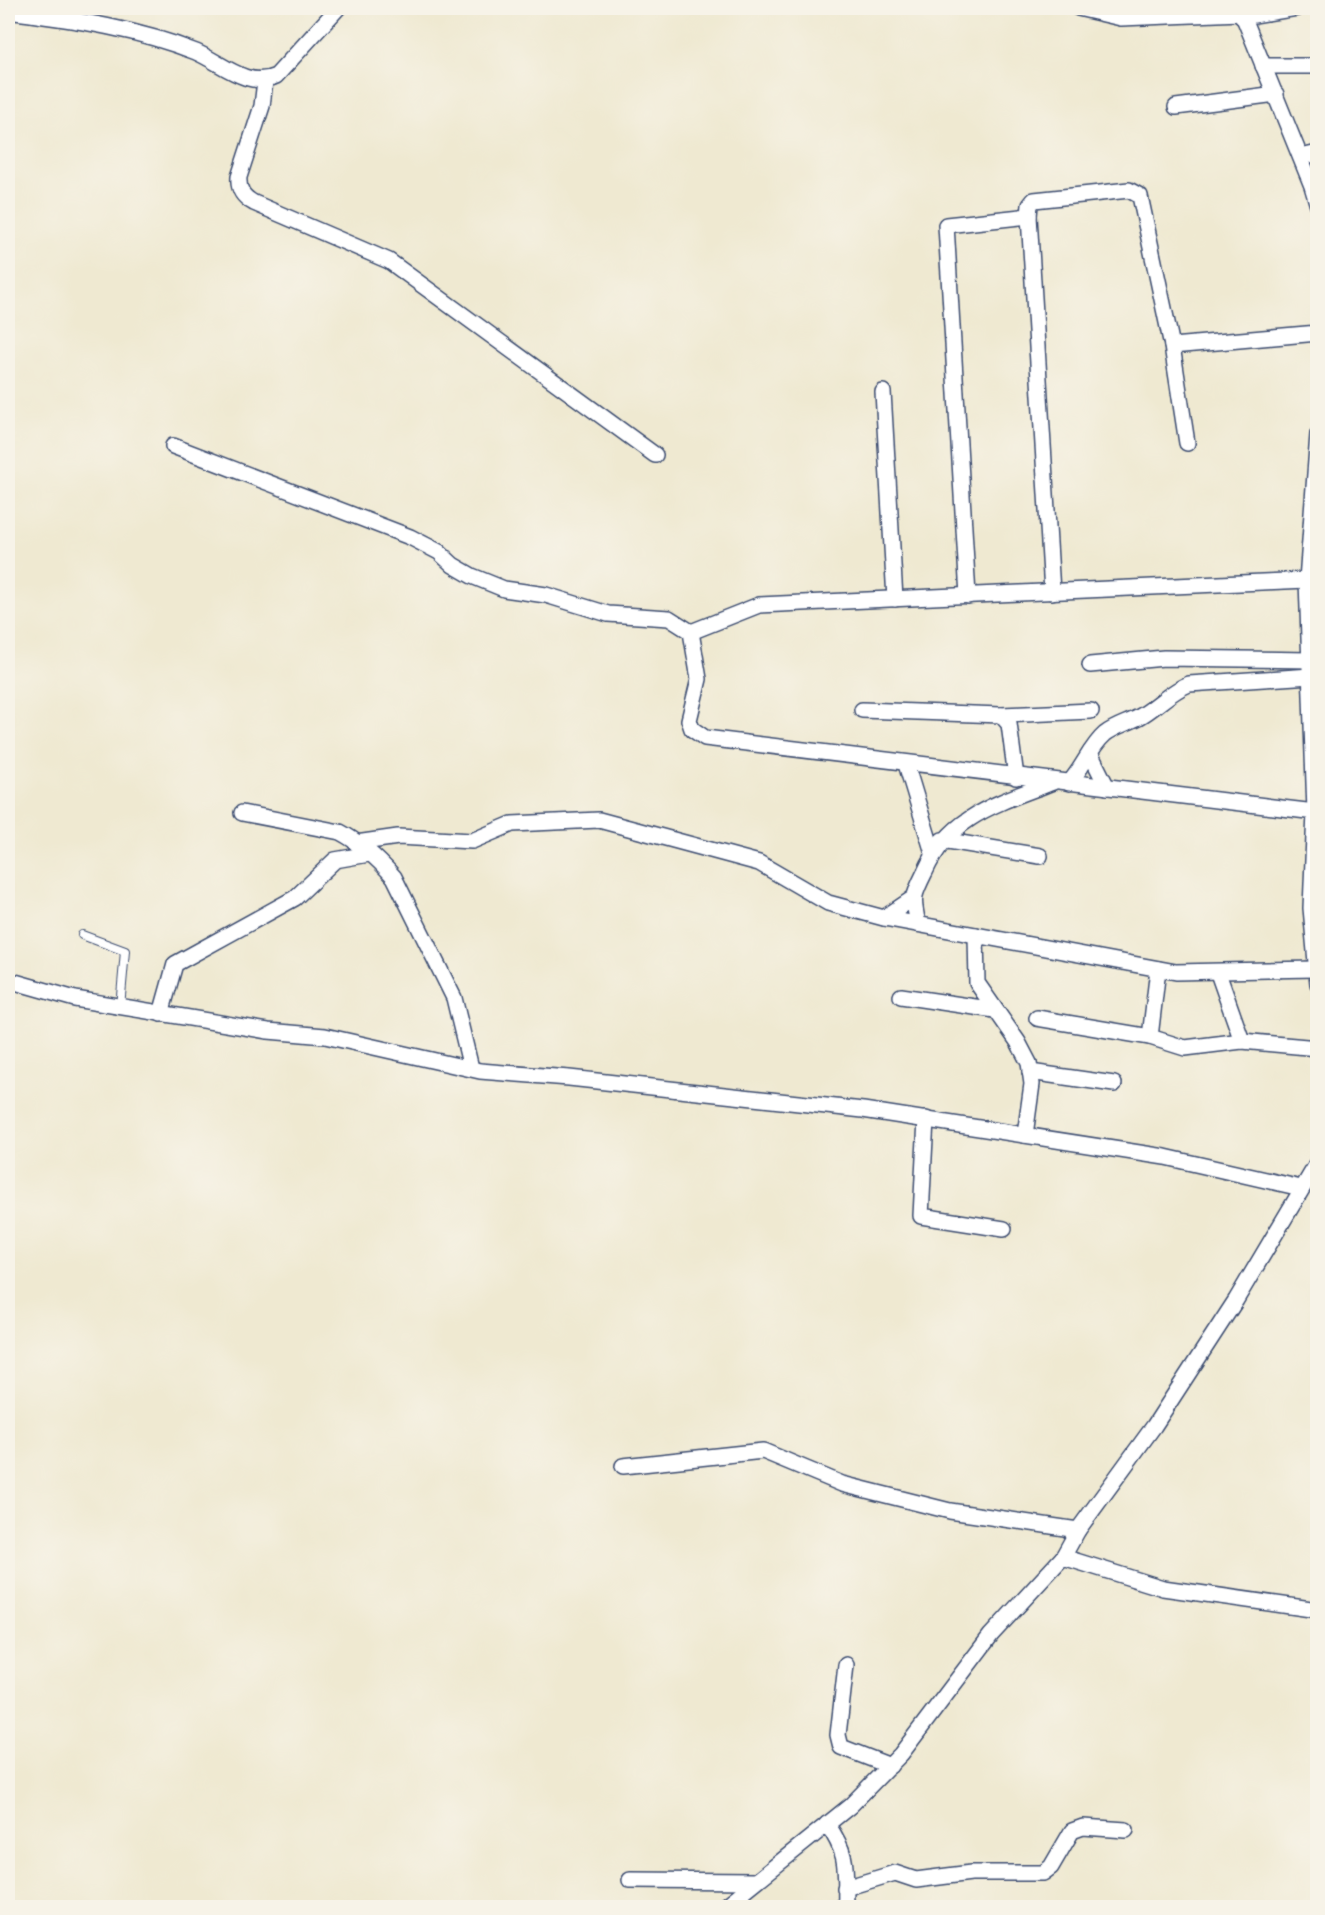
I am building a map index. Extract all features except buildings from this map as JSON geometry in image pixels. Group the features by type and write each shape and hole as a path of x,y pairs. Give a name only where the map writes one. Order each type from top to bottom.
{"street":[{"path":"8,14 15,12 86,21 167,40 210,58 250,81 265,81 276,76 338,8"},
{"path":"1078,8 1121,18 1297,8"},
{"path":"1241,12 1301,157 1317,206"},
{"path":"1263,66 1317,66"},
{"path":"265,81 262,106 239,177 239,188 243,195 254,203 388,261 655,455"},
{"path":"1176,107 1276,94"},
{"path":"1301,157 1317,153"},
{"path":"1052,592 1029,216 1030,205 1034,200 1129,190 1137,192 1140,196 1172,346 1187,442"},
{"path":"968,596 946,225 1029,216"},
{"path":"1172,346 1317,333"},
{"path":"883,392 895,599"},
{"path":"356,843 398,837 472,841 512,824 599,820 759,862 828,903 884,918 1158,969 1316,976 1311,908 1315,812 1307,580 1317,434"},
{"path":"173,446 410,537 439,552 453,565 472,576 504,589 546,595 608,614 669,618 691,632 699,679 689,720 697,735 705,738 1315,812"},
{"path":"691,632 759,605 1307,580"},
{"path":"1090,665 1164,658 1309,660"},
{"path":"884,918 912,899 937,846 965,820 990,806 1062,782 1083,768 1090,753 1105,735 1139,717 1175,690 1189,684 1311,676"},
{"path":"862,710 1001,715 1090,711"},
{"path":"1001,715 1009,724 1016,777"},
{"path":"1090,753 1107,787"},
{"path":"906,764 937,846"},
{"path":"242,813 340,832 394,877 454,998 471,1068"},
{"path":"937,846 1040,856"},
{"path":"161,1014 175,964 295,898 335,860 369,854"},
{"path":"912,899 918,924"},
{"path":"976,935 977,983 1018,1042 1029,1063 1032,1084 1025,1135"},
{"path":"1150,1037 1158,969"},
{"path":"1218,973 1242,1041"},
{"path":"8,980 75,999 268,1031 304,1032 502,1074 569,1077 863,1110 1165,1157 1301,1188"},
{"path":"901,996 995,1010"},
{"path":"1037,1018 1150,1037 1185,1048 1242,1041 1317,1048"},
{"path":"1030,1072 1114,1084"},
{"path":"926,1119 921,1216 1004,1229"},
{"path":"723,1908 850,1806 890,1766 991,1635 1063,1557 1078,1530 1154,1426 1236,1300 1317,1162"},
{"path":"622,1466 764,1450 842,1484 950,1510 1078,1530"},
{"path":"1063,1557 1163,1588 1317,1610"},
{"path":"846,1665 838,1735 841,1747 890,1766"},
{"path":"827,1824 843,1850 846,1908"},
{"path":"845,1888 895,1873 916,1880 971,1873 1043,1873 1051,1867 1072,1831 1083,1827 1126,1830"},
{"path":"630,1880 756,1881"}],"lane":[{"path":"82,935 125,951 120,1007"}]}
